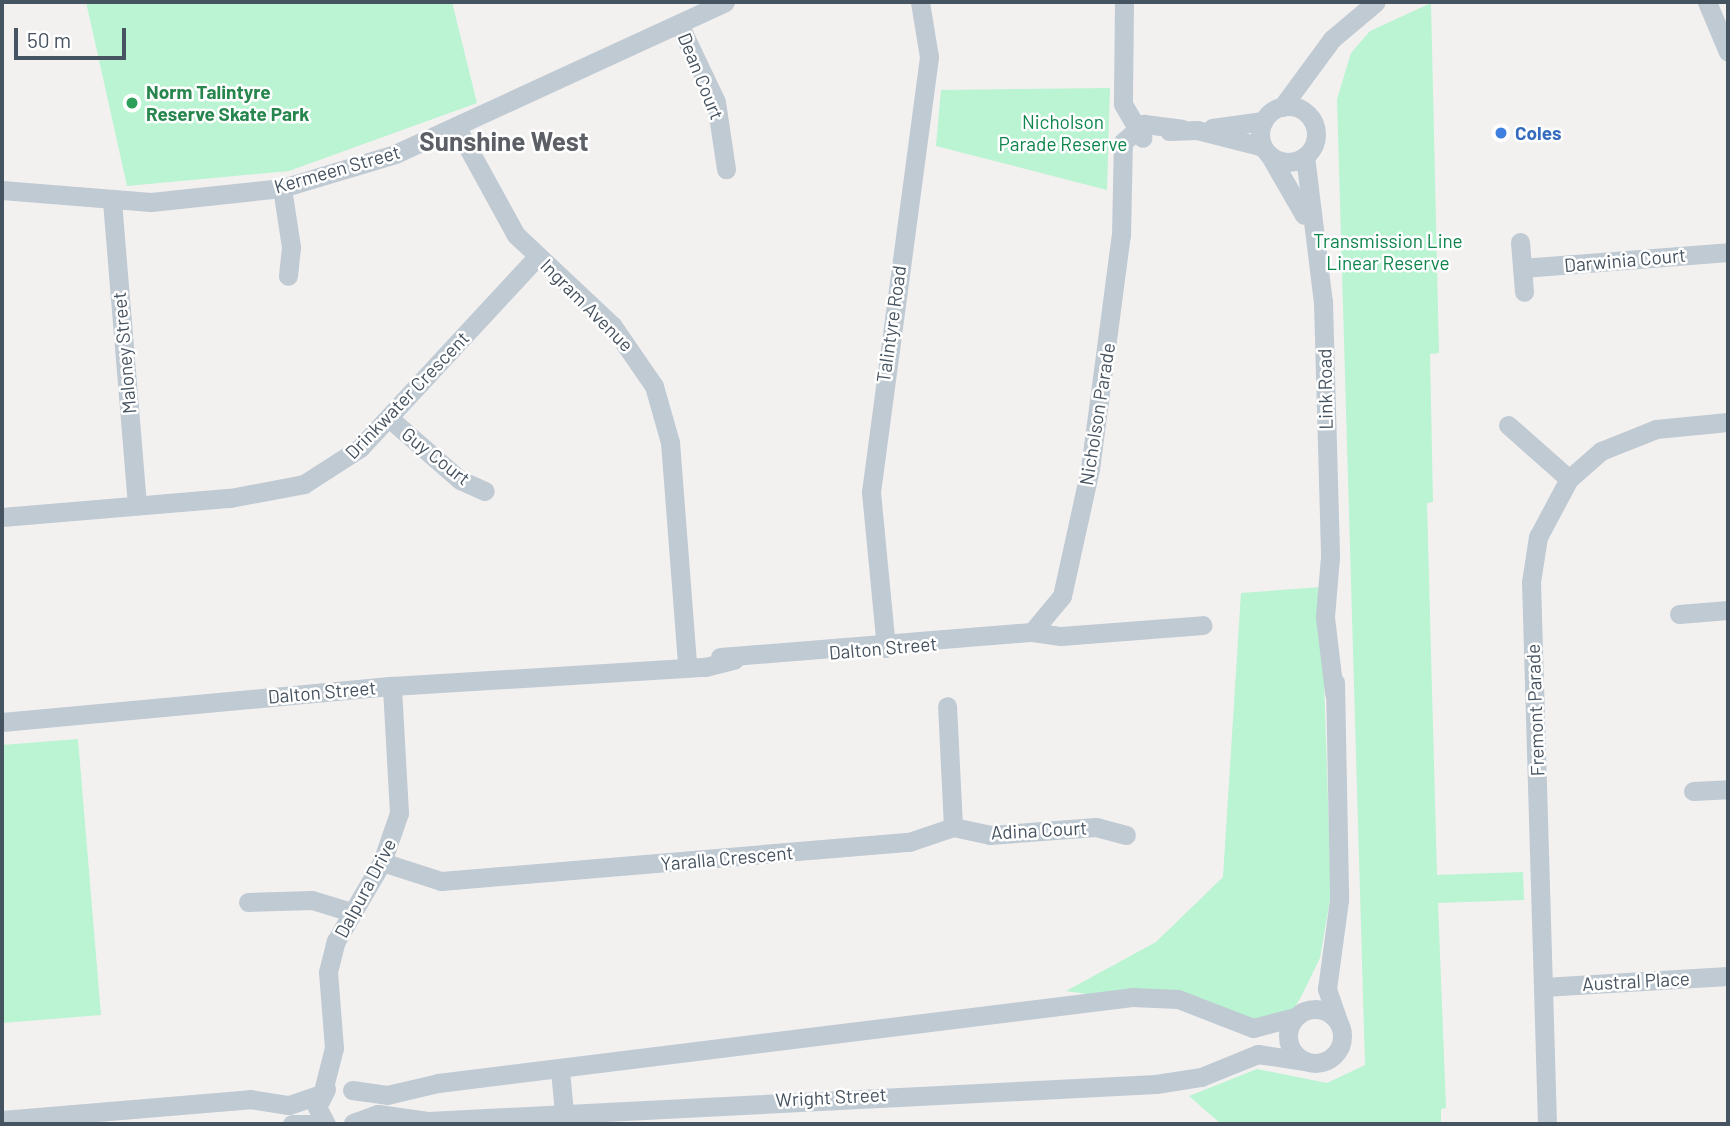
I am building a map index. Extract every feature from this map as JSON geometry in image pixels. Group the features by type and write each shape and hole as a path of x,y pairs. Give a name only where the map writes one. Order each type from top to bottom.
{"street":[{"name":"Kermeen Street","path":"2,190 112,201 282,188 395,154 725,2"},
{"name":"Talintyre Road","path":"886,648 871,492 929,57 920,2"},
{"path":"1124,2 1125,111 1139,131 1264,121 1282,107 1332,39 1376,2"},
{"path":"1707,2 1728,52"},
{"name":"Dean Court","path":"680,24 716,102 726,169"},
{"path":"1190,129 1267,152 1288,162 1305,156 1315,142 1310,118 1313,67"},
{"path":"1282,107 1310,118"},
{"path":"1264,121 1267,152"},
{"name":"Ingram Avenue","path":"456,126 494,204 538,257 612,325 654,386 670,442 687,657"},
{"name":"Nicholson Parade","path":"1032,632 1062,596 1090,469 1123,184 1139,131"},
{"name":"Link Road","path":"1267,152 1309,222"},
{"name":"Link Road","path":"1305,156 1309,222 1323,302 1330,557 1338,617 1334,693 1339,900 1327,992 1339,1024"},
{"path":"282,188 291,247 288,276"},
{"name":"Maloney Street","path":"112,201 137,505"},
{"path":"1520,242 1524,292"},
{"name":"Darwinia Court","path":"1522,268 1728,252"},
{"name":"Drinkwater Crescent","path":"2,517 272,494 304,484 337,467 388,418 538,257"},
{"name":"Guy Court","path":"388,418 460,480 485,491"},
{"name":"Fremont Parade","path":"1547,1124 1532,571 1538,537 1569,479 1601,451 1636,434 1728,422"},
{"path":"1508,425 1569,479"},
{"path":"1679,614 1728,610"},
{"name":"Dalton Street","path":"2,722 392,686 643,667 687,657 734,660 886,648 1032,632 1061,636 1203,625"},
{"name":"Dalpura Drive","path":"352,1123 360,1103 350,1089 334,1048 328,972 349,911 382,862 399,813 392,686"},
{"path":"947,706 953,827"},
{"path":"1693,792 1728,789"},
{"name":"Yaralla Crescent","path":"382,862 418,878 466,880 909,842 953,827"},
{"name":"Adina Court","path":"953,827 990,835 1096,827 1126,835"},
{"path":"248,902 312,900 349,911"},
{"name":"Link Road","path":"1296,1016 1330,957"},
{"name":"Austral Place","path":"1543,987 1728,976"},
{"path":"2,1120 250,1100 294,1104 322,1093 350,1089 387,1096 438,1083 560,1070 1132,997 1178,999 1254,1028 1296,1016 1321,1009 1339,1024 1336,1053 1324,1062 1304,1061 1288,1042 1296,1016"},
{"name":"Dalpura Drive","path":"322,1093 334,1048"},
{"name":"Wright Street","path":"352,1123 378,1114 425,1121 565,1118 1170,1083 1258,1054 1304,1061"},
{"path":"560,1070 565,1118"},
{"path":"322,1093 317,1112 326,1124"},
{"path":"292,1124 326,1124"}],"green space":[{"path":"86,2 452,2 477,103 289,171 127,186"},
{"name":"Transmission Line Linear Reserve","path":"1431,3 1439,353 1430,354 1433,502 1427,503 1437,875 1523,872 1524,900 1438,903 1446,1108 1441,1109 1441,1124 1221,1124 1189,1096 1257,1069 1327,1083 1365,1065 1337,99 1351,53 1370,31"},
{"name":"Nicholson Parade Reserve","path":"1110,88 1107,190 936,146 941,90"},
{"path":"1321,587 1331,894 1320,958 1293,1010 1266,1020 1066,991 1156,942 1223,877 1241,593"},
{"path":"78,739 101,1015 2,1023 2,745"}],"place":[{"name":"Norm Talintyre Reserve Skate Park","path":"132,103"},
{"name":"Coles","path":"1501,133"}],"district":[{"name":"Sunshine West","path":"504,141"}]}
